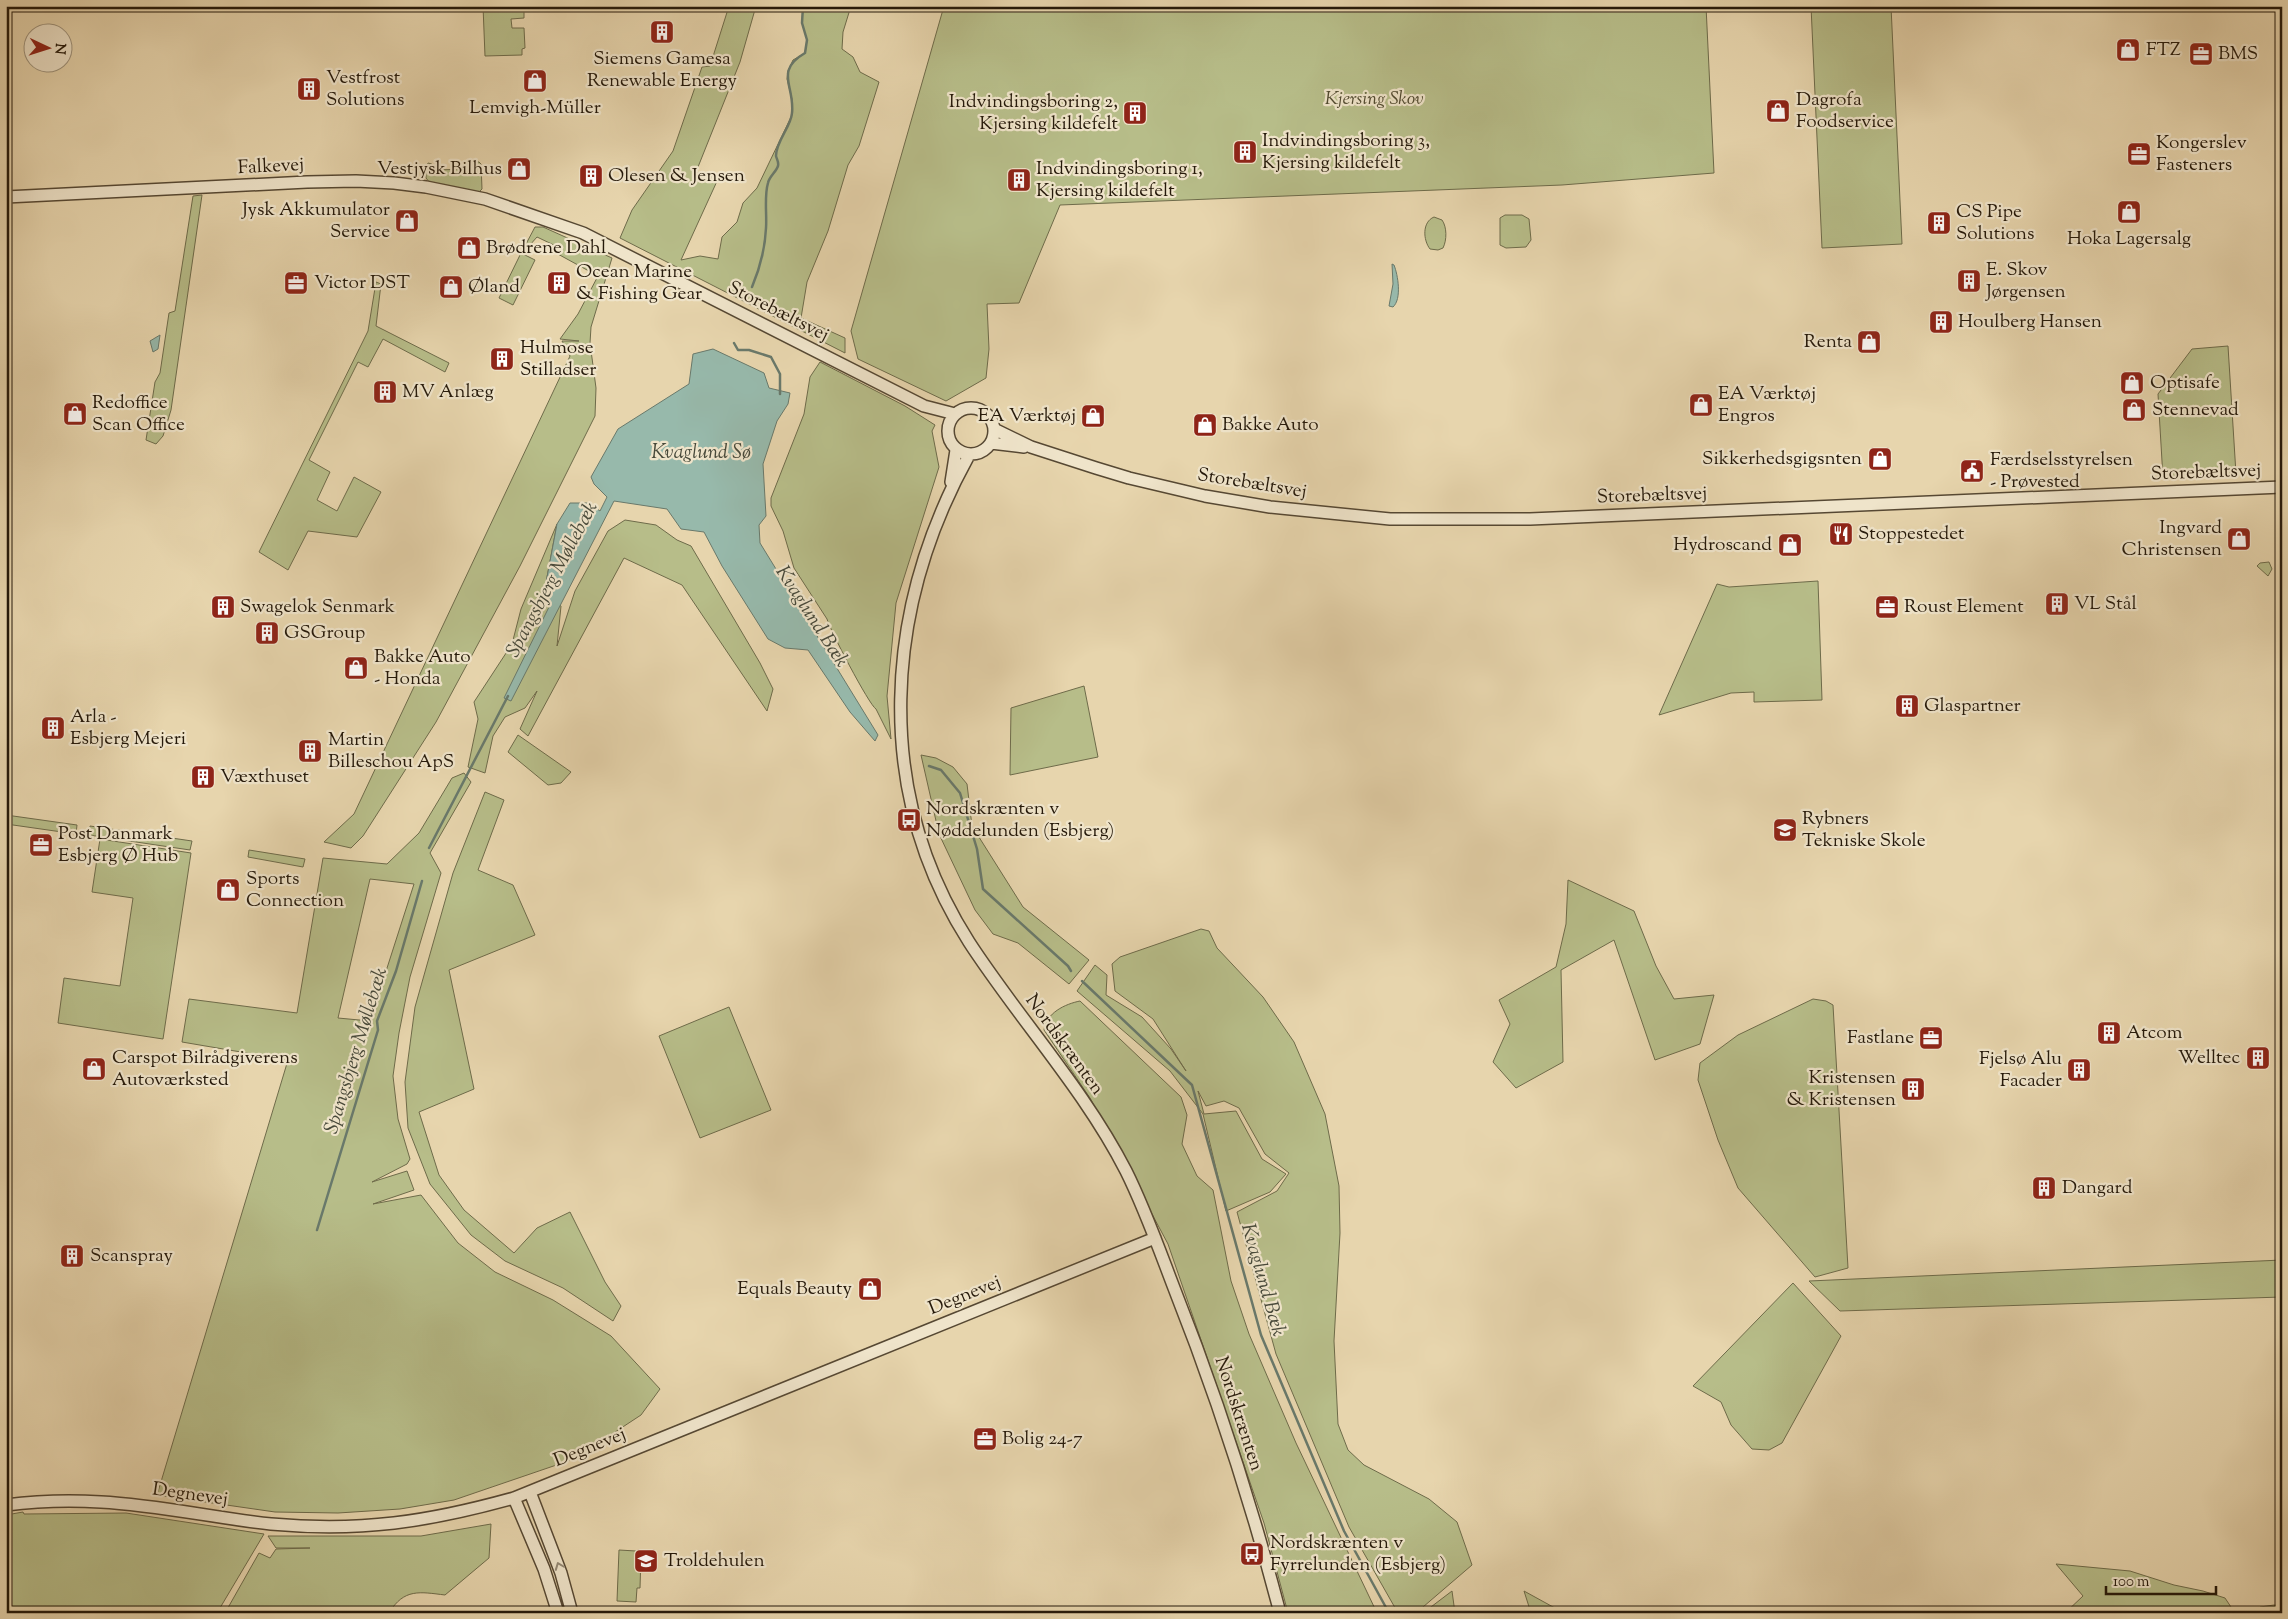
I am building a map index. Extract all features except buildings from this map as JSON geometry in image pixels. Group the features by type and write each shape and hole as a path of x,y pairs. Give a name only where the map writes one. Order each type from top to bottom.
{"street":[{"name":"Falkevej","path":"6,197 356,181 405,184 451,192 485,199 533,214"},
{"name":"Storebæltsvej","path":"533,214 583,233 924,406 955,414"},
{"name":"Storebæltsvej","path":"924,406 948,426"},
{"path":"968,408 976,408 989,416 994,429 992,443 982,452 969,455 956,450 949,439 948,426 955,414 968,408"},
{"name":"Storebæltsvej","path":"994,429 1031,447 1129,478 1205,496 1270,507 1390,519 1530,519 2282,487"},
{"name":"Storebæltsvej","path":"992,443 1031,447"},
{"name":"Nordskrænten","path":"948,494 956,450"},
{"name":"Nordskrænten","path":"969,455 948,494 915,588 906,633 901,672 900,719 907,786 918,833 931,868 954,917 982,961 1110,1141 1134,1188 1195,1341 1222,1417 1262,1546 1280,1613"},
{"name":"Degnevej","path":"6,1505 52,1501 102,1502 270,1524 317,1527 376,1526 458,1514 530,1492 1154,1238"},
{"path":"530,1492 561,1573 572,1613"},
{"path":"514,1498 544,1569 558,1613"}],"green space":[{"path":"483,6 524,6 524,18 511,19 512,28 524,28 525,48 522,49 522,55 485,56"},
{"path":"729,6 756,6 740,62 696,172 718,179 681,260 700,256 718,259 722,237 737,222 743,203 757,188 792,115 792,99 787,79 793,60 805,53 807,40 802,23 803,6 851,6 843,32 842,49 853,57 860,72 879,82 859,146 848,165 828,231 807,282 801,318 845,338 845,353 620,238 632,210 673,151 702,67 710,66"},
{"name":"Kjersing Skov","path":"944,6 1706,6 1714,173 1562,185 1060,205 1019,303 987,304 989,349 986,378 946,401 858,359 851,331"},
{"path":"1811,6 1891,6 1902,244 1822,248"},
{"path":"473,162 481,164 482,189 479,192 430,183 426,178 426,166 428,163 432,164 432,170 472,169"},
{"path":"202,195 171,410 163,436 156,444 146,440 155,382 160,373 169,313 175,311 193,196"},
{"path":"1505,215 1522,215 1529,219 1531,240 1526,247 1506,248 1500,245 1500,218"},
{"path":"1434,217 1442,220 1446,230 1443,248 1438,250 1430,249 1425,236 1427,223"},
{"path":"535,227 543,227 612,258 591,327 590,343 596,388 595,416 520,566 436,722 363,836 351,848 324,842 354,814 570,356 562,341 579,341 560,339 578,314 598,276 556,253 558,247 537,237 529,246 526,244"},
{"path":"521,253 535,260 513,305 499,298"},
{"path":"376,282 381,284 376,326 449,363 445,372 383,339 368,367 358,362 309,460 330,472 317,500 337,511 354,477 381,492 357,537 308,531 288,570 259,552 368,331"},
{"path":"2228,346 2236,474 2163,478 2158,394 2192,349"},
{"path":"820,362 905,406 935,425 932,431 939,467 896,603 887,696 891,739 876,709 850,666 827,619 794,568 783,531 771,506 771,498 804,414 810,377"},
{"path":"625,520 656,525 677,540 691,546 760,663 773,689 767,711 682,585 624,558 528,736 520,729 537,691 525,708 505,717 493,736 485,773 468,767 478,719 474,702 512,644 521,609 557,524 544,593 561,606 557,646 575,591 608,531"},
{"path":"2269,562 2272,569 2268,576 2257,566 2260,563"},
{"path":"1818,581 1822,700 1754,702 1754,692 1731,693 1659,715 1717,584 1729,587"},
{"path":"1084,686 1098,757 1010,775 1011,708"},
{"path":"518,735 571,772 561,783 548,785 508,752"},
{"path":"921,755 936,758 953,767 967,784 972,826 1023,907 1089,960 1069,984 1018,943 993,934 975,910 939,834"},
{"path":"464,773 471,782 430,853 441,873 410,977 393,1076 398,1119 410,1159 407,1164 372,1182 407,1171 414,1190 373,1204 421,1195 458,1243 495,1272 553,1300 611,1336 660,1389 641,1415 574,1459 454,1500 400,1509 338,1513 275,1512 157,1495 288,1060 182,1042 189,999 297,1013 323,858 387,864 419,833 452,778","holes":["370,879 414,884 370,1021 338,1018"]},
{"path":"485,792 504,800 478,870 513,885 535,935 449,970 474,1089 419,1112 439,1175 464,1210 514,1253 537,1228 570,1212 605,1282 621,1306 613,1321 563,1288 505,1261 471,1235 430,1184 408,1128 405,1082 415,1007 453,873"},
{"path":"6,815 77,825 76,834 6,824"},
{"path":"90,826 192,841 190,850 89,835"},
{"path":"100,839 191,853 163,1039 58,1023 64,978 120,986 133,898 92,892"},
{"path":"249,850 305,859 303,867 248,857"},
{"path":"1568,880 1634,911 1656,966 1674,999 1714,995 1700,1044 1655,1060 1614,940 1561,970 1563,1062 1516,1088 1493,1062 1510,1024 1499,1000 1556,967 1566,924"},
{"path":"1201,929 1209,931 1217,948 1263,997 1294,1042 1325,1114 1339,1186 1340,1233 1334,1341 1338,1424 1348,1450 1364,1465 1429,1499 1457,1522 1472,1565 1416,1613 1398,1613 1349,1527 1276,1354 1237,1212 1277,1191 1289,1173 1265,1154 1239,1108 1224,1101 1206,1106 1198,1091 1204,1114 1236,1111 1262,1159 1286,1174 1270,1192 1226,1211 1203,1114 1170,1071 1077,991 1095,965 1107,975 1106,995 1142,1017 1171,1049 1186,1071 1153,1019 1115,991 1112,964 1120,957"},
{"path":"1813,999 1826,1001 1833,1005 1848,1268 1815,1277 1738,1188 1718,1140 1698,1080 1700,1063 1738,1035"},
{"path":"1080,1001 1181,1097 1187,1115 1182,1144 1197,1176 1213,1190 1231,1281 1249,1334 1296,1443 1377,1613 1288,1613 1264,1523 1168,1244 1090,1098 1044,1030 1052,1014 1068,1004"},
{"path":"729,1007 771,1110 700,1138 659,1036"},
{"path":"2282,1260 2282,1297 1840,1311 1809,1281"},
{"path":"1793,1283 1841,1336 1782,1443 1769,1450 1752,1449 1731,1425 1721,1402 1693,1386"},
{"path":"23,1512 24,1514 126,1513 264,1534 217,1613 6,1613 6,1515"},
{"path":"491,1524 489,1558 445,1595 413,1594 401,1599 389,1613 225,1613 259,1553 270,1558 276,1549 310,1548 276,1548 268,1536 421,1536"},
{"path":"619,1550 636,1551 636,1554 641,1554 640,1588 637,1588 636,1602 617,1601"},
{"path":"2056,1564 2130,1571 2225,1598 2235,1613 2065,1613 2083,1596"},
{"path":"1452,1591 1455,1613 1423,1613"},
{"path":"1524,1591 1564,1613 1531,1613"},
{"path":"2282,1606 2282,1613 2256,1613 2260,1607"}],"water":[{"path":"1392,264 1394,265 1398,281 1398,298 1393,307 1389,306 1393,284"},
{"path":"160,335 158,349 153,352 150,341"},
{"name":"Kvaglund Sø","path":"713,349 764,373 769,388 790,393 788,404 777,421 763,464 766,516 759,525 760,543 878,735 875,741 850,712 808,650 785,648 768,639 722,566 704,532 681,529 667,509 614,501 511,701 504,698 549,607 544,593 557,524 570,503 589,503 600,511 607,497 594,484 591,477 618,429 689,384 693,354"}],"waterway":[{"name":"Spangsbjerg Møllebæk","path":"752,287 760,266 765,243 767,188 778,166 777,150 792,113 788,73 790,66 805,53 807,40 802,23 803,6"},
{"name":"Spangsbjerg Møllebæk","path":"734,343 738,350 749,350 771,357 780,374 780,394"},
{"name":"Spangsbjerg Møllebæk","path":"429,848 508,696"},
{"name":"Kvaglund Bæk","path":"929,766 941,770 960,793 977,849 983,889 1068,966 1071,971"},
{"name":"Spangsbjerg Møllebæk","path":"317,1230 378,1030 377,1021 396,971 422,881"},
{"name":"Kvaglund Bæk","path":"1082,981 1192,1085 1261,1335 1344,1531 1389,1613"}],"place":[{"name":"Siemens Gamesa Renewable Energy","path":"662,32"},
{"name":"FTZ","path":"2128,50"},
{"name":"BMS","path":"2201,54"},
{"name":"Lemvigh-Müller","path":"535,81"},
{"name":"Vestfrost Solutions","path":"309,89"},
{"name":"Dagrofa Foodservice","path":"1778,111"},
{"name":"Indvindingsboring 2, Kjersing kildefelt","path":"1135,113"},
{"name":"Indvindingsboring 3, Kjersing kildefelt","path":"1245,152"},
{"name":"Kongerslev Fasteners","path":"2139,154"},
{"name":"Vestjysk Bilhus","path":"519,169"},
{"name":"Olesen & Jensen","path":"591,176"},
{"name":"Indvindingsboring 1, Kjersing kildefelt","path":"1019,180"},
{"name":"Hoka Lagersalg","path":"2129,212"},
{"name":"Jysk Akkumulator Service","path":"407,221"},
{"name":"CS Pipe Solutions","path":"1939,223"},
{"name":"Brødrene Dahl","path":"469,248"},
{"name":"E. Skov Jørgensen","path":"1969,281"},
{"name":"Victor DST","path":"296,283"},
{"name":"Ocean Marine & Fishing Gear","path":"559,283"},
{"name":"Øland","path":"451,287"},
{"name":"Houlberg Hansen","path":"1941,322"},
{"name":"Renta","path":"1869,342"},
{"name":"Hulmose Stilladser","path":"502,359"},
{"name":"Optisafe","path":"2132,383"},
{"name":"MV Anlæg","path":"385,392"},
{"name":"EA Værktøj Engros","path":"1701,405"},
{"name":"Stennevad","path":"2134,410"},
{"name":"Redoffice Scan Office","path":"75,414"},
{"name":"EA Værktøj","path":"1093,416"},
{"name":"Bakke Auto","path":"1205,425"},
{"name":"Sikkerhedsgigsnten","path":"1880,459"},
{"name":"Færdselsstyrelsen - Prøvested","path":"1972,471"},
{"name":"Stoppestedet","path":"1841,534"},
{"name":"Ingvard Christensen","path":"2239,539"},
{"name":"Hydroscand","path":"1790,545"},
{"name":"VL Stål","path":"2057,604"},
{"name":"Swagelok Senmark","path":"223,607"},
{"name":"Roust Element","path":"1887,607"},
{"name":"GSGroup","path":"267,633"},
{"name":"Bakke Auto - Honda","path":"356,668"},
{"name":"Glaspartner","path":"1907,706"},
{"name":"Arla - Esbjerg Mejeri","path":"53,728"},
{"name":"Martin Billeschou ApS","path":"310,751"},
{"name":"Væxthuset","path":"203,777"},
{"name":"Nordskrænten v Nøddelunden (Esbjerg)","path":"909,820"},
{"name":"Rybners Tekniske Skole","path":"1785,830"},
{"name":"Post Danmark Esbjerg Ø Hub","path":"41,845"},
{"name":"Sports Connection","path":"228,890"},
{"name":"Atcom","path":"2109,1033"},
{"name":"Fastlane","path":"1931,1038"},
{"name":"Welltec","path":"2258,1058"},
{"name":"Carspot Bilrådgiverens Autoværksted","path":"94,1069"},
{"name":"Fjelsø Alu Facader","path":"2079,1070"},
{"name":"Kristensen & Kristensen","path":"1913,1089"},
{"name":"Dangard","path":"2044,1188"},
{"name":"Scanspray","path":"72,1256"},
{"name":"Equals Beauty","path":"870,1289"},
{"name":"Bolig 24-7","path":"985,1439"},
{"name":"Nordskrænten v Fyrrelunden (Esbjerg)","path":"1252,1554"},
{"name":"Troldehulen","path":"646,1561"}]}
